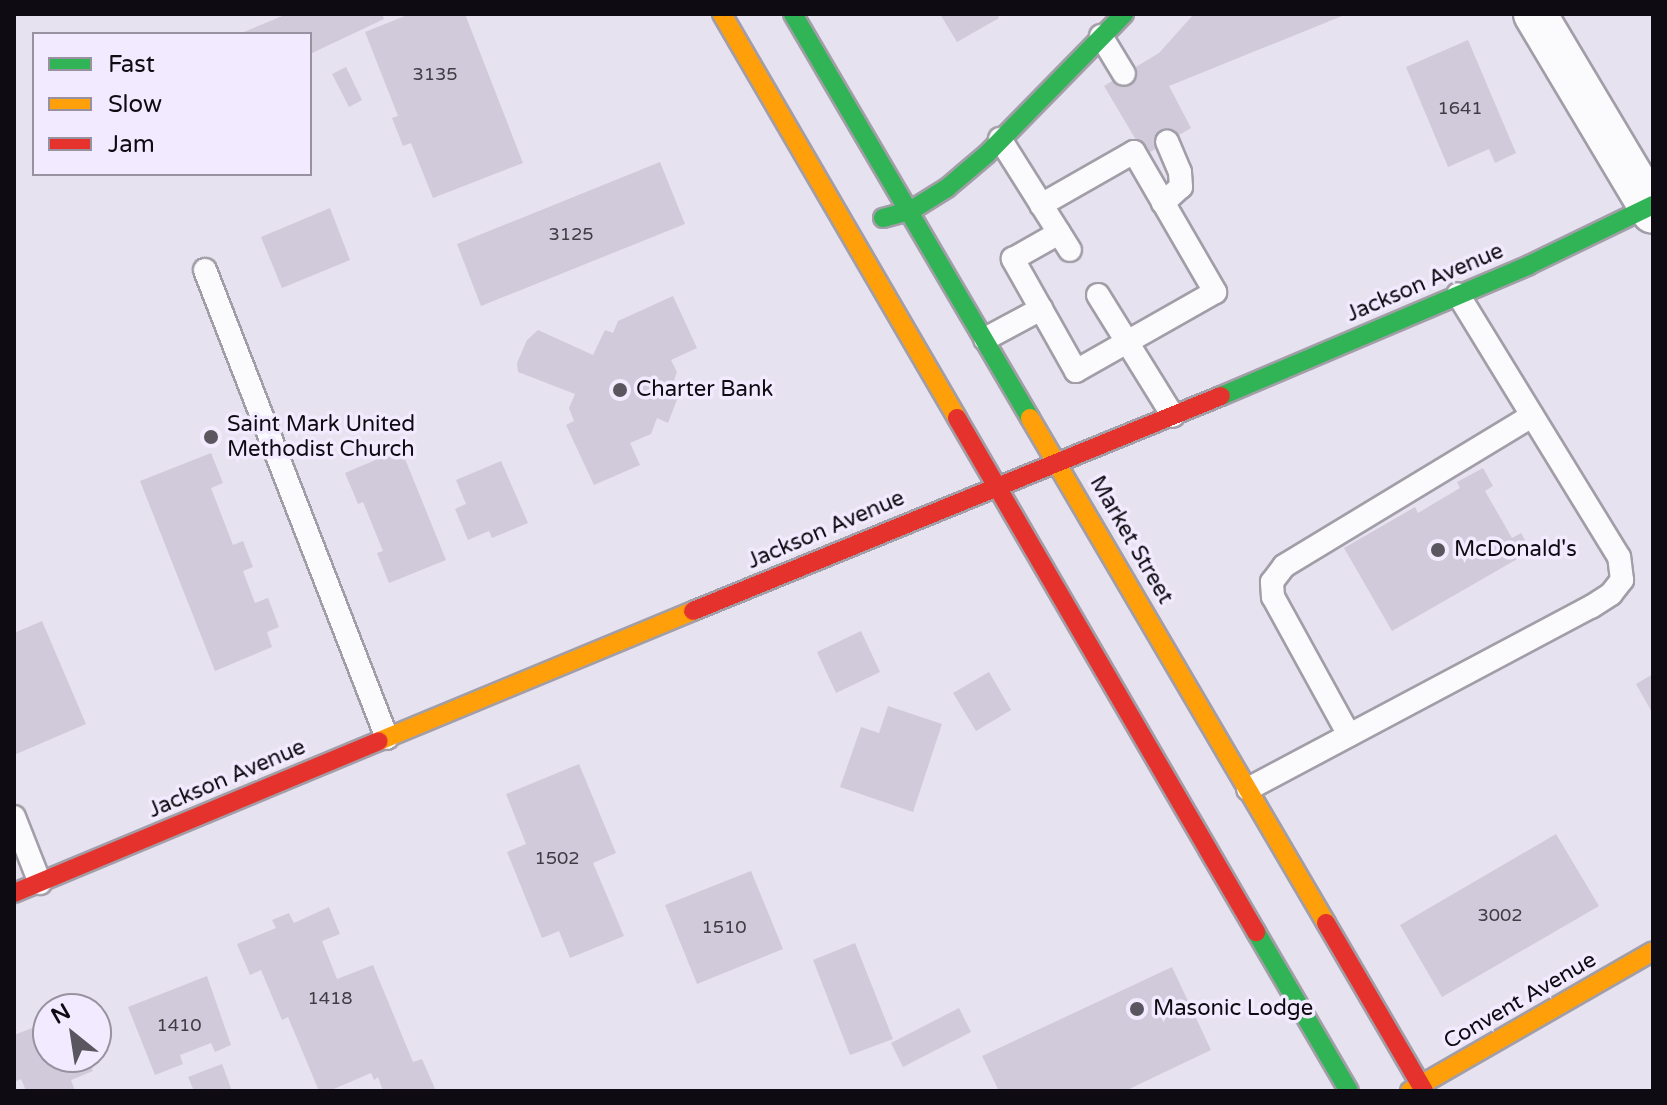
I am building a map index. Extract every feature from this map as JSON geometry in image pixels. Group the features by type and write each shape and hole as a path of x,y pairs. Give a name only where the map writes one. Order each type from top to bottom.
{"main road":[{"path":"722,14 1349,1091"},
{"name":"Market Street","path":"793,14 1058,462 1419,1089"},
{"path":"846,227 910,211 947,188 1124,14"},
{"name":"Jackson Avenue","path":"14,893 996,485 1173,416 1529,265 1652,208"},
{"name":"Convent Avenue","path":"1419,1089 1653,951"}],"street":[{"path":"1535,14 1652,208"}],"lane":[{"path":"1101,36 1124,74"},
{"path":"1000,139 1041,205 1064,241 1013,259 1076,371 1215,292 1134,152 1041,205"},
{"path":"1163,203 1181,187 1180,172 1167,142"},
{"path":"205,270 387,738"},
{"path":"1248,789 1591,607 1611,594 1622,580 1619,557 1458,294"},
{"path":"1098,295 1173,416"},
{"path":"985,339 1041,309"},
{"path":"1349,735 1273,597 1272,582 1284,566 1532,416"},
{"path":"14,817 40,883"}],"building":[{"path":"287,14 382,14 384,19 312,53 312,32 244,32"},
{"path":"410,14 465,14 523,163 433,198 411,143 403,146 392,118 398,116 365,32"},
{"path":"940,14 997,14 999,18 957,42"},
{"path":"1194,14 1347,14 1169,86 1191,128 1145,155 1104,86 1159,53"},
{"path":"1468,40 1516,153 1495,163 1489,149 1448,167 1406,67"},
{"path":"346,67 362,100 349,107 332,74"},
{"path":"660,162 685,224 481,306 457,244"},
{"path":"330,208 350,260 282,288 261,237"},
{"name":"Charter Bank","path":"673,296 697,348 671,360 677,372 671,389 680,392 668,423 657,418 651,434 630,443 640,465 594,485 566,425 574,421 569,408 575,394 518,372 517,363 527,340 538,330 593,355 605,330 613,333 618,321"},
{"path":"401,449 446,560 389,583 377,553 383,551 363,502 358,504 345,473"},
{"path":"211,453 223,483 211,488 233,545 243,541 253,567 243,571 255,603 268,598 279,627 267,632 272,647 215,671 140,481"},
{"path":"501,461 528,523 492,538 489,531 468,540 455,509 466,504 456,480"},
{"name":"McDonald's","path":"1483,468 1493,486 1485,491 1512,538 1521,533 1531,551 1392,631 1344,548 1415,507 1418,513 1460,488 1457,482"},
{"path":"42,621 86,724 14,755 14,633"},
{"path":"861,631 880,672 836,693 817,652"},
{"path":"989,672 1011,710 976,731 953,693"},
{"path":"1653,674 1653,714 1636,684"},
{"path":"888,706 942,724 913,812 840,787 861,727 879,733"},
{"path":"579,764 616,853 593,863 624,936 570,958 559,931 542,938 507,852 526,844 506,794"},
{"path":"1556,834 1599,906 1442,997 1400,925"},
{"path":"751,871 783,949 697,984 665,905"},
{"path":"329,907 340,934 322,941 337,979 373,965 413,1062 422,1059 436,1091 383,1091 378,1077 374,1080 371,1073 329,1091 319,1091 288,1017 282,1020 261,970 250,975 237,944 276,928 272,920 289,913 294,923"},
{"path":"855,943 893,1039 850,1055 813,960"},
{"name":"Masonic Lodge","path":"1172,967 1211,1050 1125,1091 999,1091 982,1056"},
{"path":"207,976 231,1045 215,1052 211,1043 180,1055 183,1064 155,1075 128,1007"},
{"path":"959,1008 971,1032 903,1067 891,1043"},
{"path":"32,1028 32,1073 88,1073 71,1080 75,1091 26,1091 21,1079 14,1082 14,1035"},
{"path":"222,1064 232,1091 194,1091 188,1077"}],"traffic: fast":[{"path":"793,14 1030,418"},
{"path":"883,218 910,211 947,188 987,154 1124,14"},
{"path":"1221,396 1529,265 1653,205"},
{"path":"1256,932 1349,1091"}],"traffic: slow":[{"path":"722,14 957,418"},
{"path":"1030,418 1326,923"},
{"path":"379,741 693,611"},
{"path":"1410,1091 1653,951"}],"traffic: jam":[{"path":"693,611 1221,396"},
{"path":"957,418 1256,932"},
{"path":"14,893 379,741"},
{"path":"1326,923 1424,1091"}],"place":[{"name":"Charter Bank","path":"620,390"},
{"name":"Saint Mark United Methodist Church","path":"211,437"},
{"name":"McDonald's","path":"1438,550"},
{"name":"Masonic Lodge","path":"1137,1009"}]}
